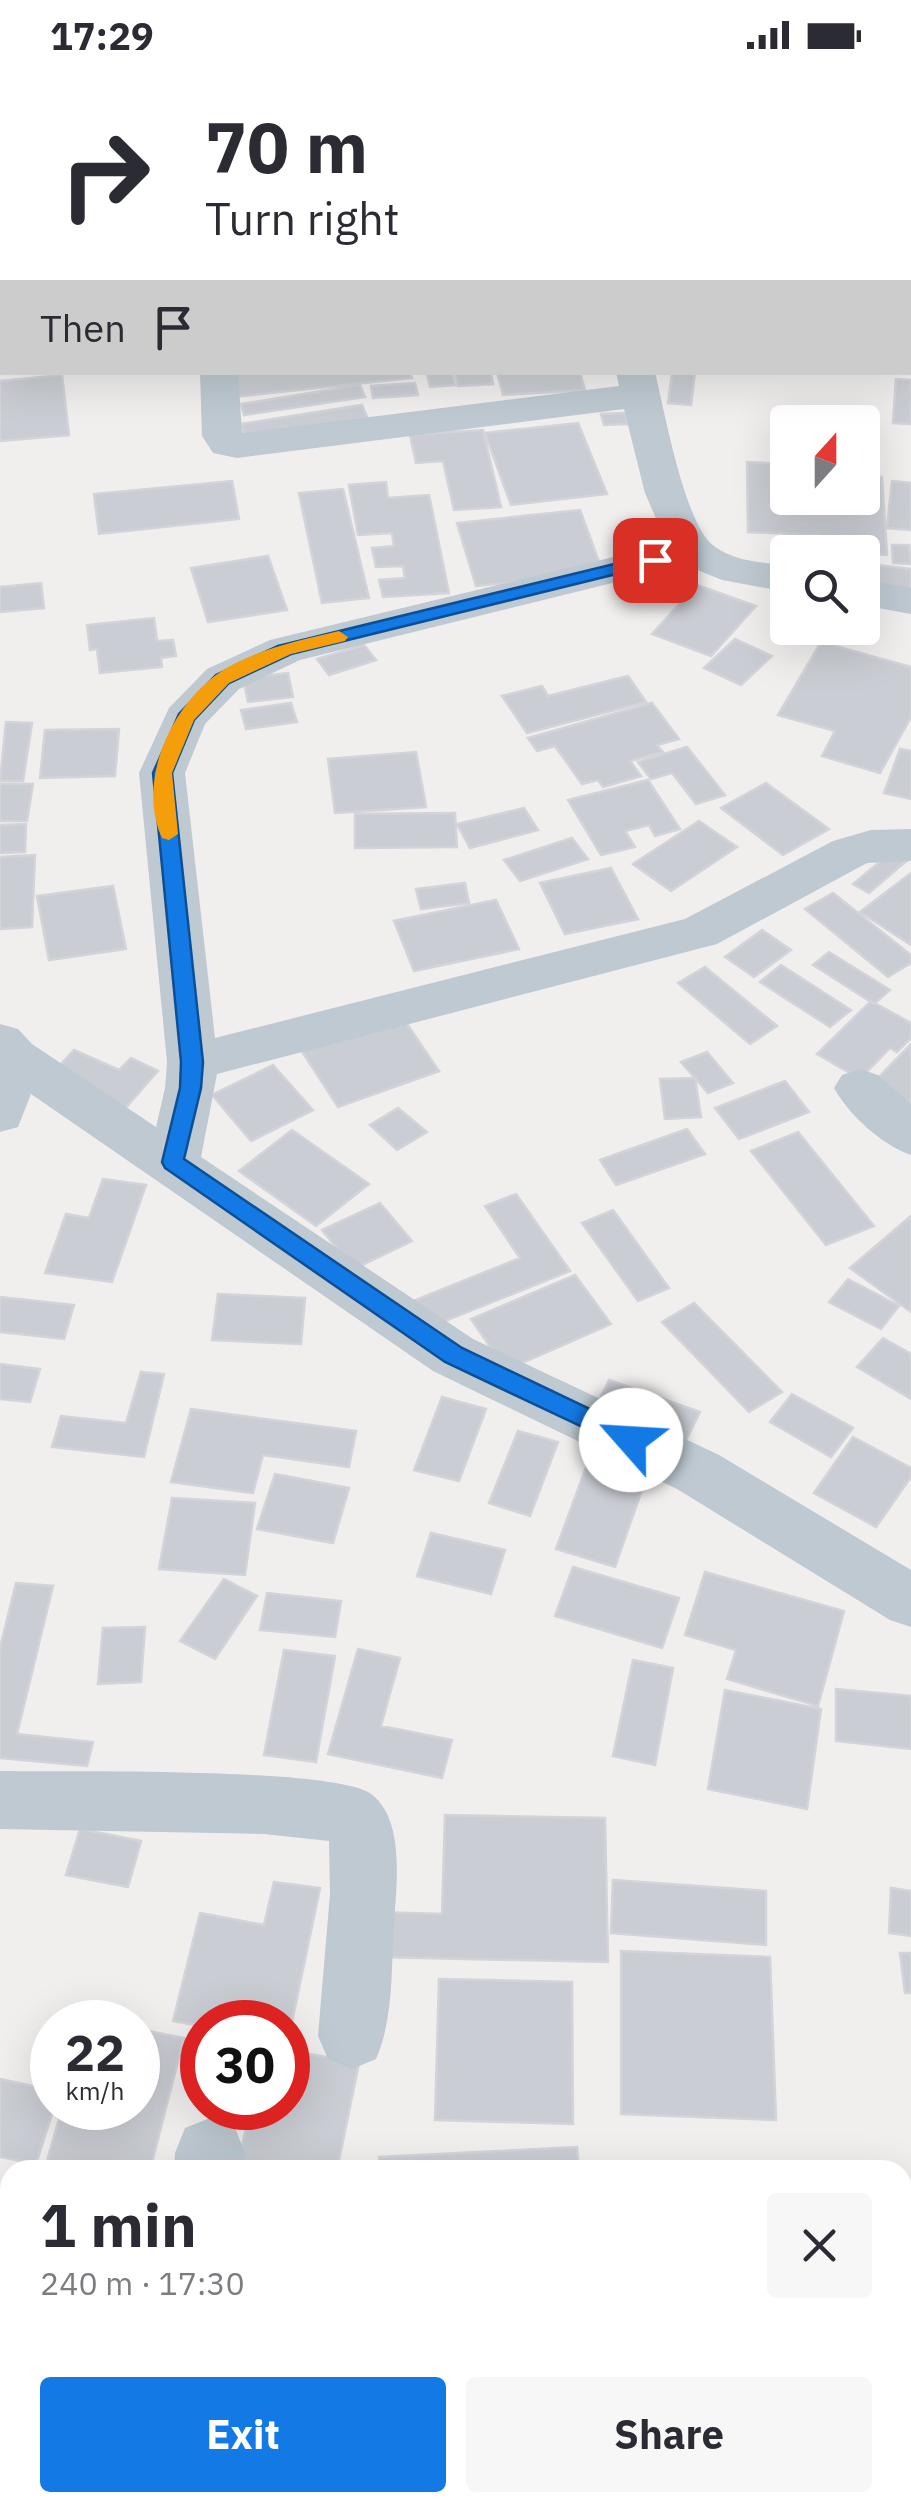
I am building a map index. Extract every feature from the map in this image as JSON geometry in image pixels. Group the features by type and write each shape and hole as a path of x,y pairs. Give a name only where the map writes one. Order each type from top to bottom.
{"street":[{"path":"219,375 222,436 227,444 237,446 638,384 677,526 692,551 724,568 770,576"},
{"path":"173,1162 192,1062 162,773 186,718 223,679 285,650 692,551"},
{"path":"880,595 911,601"},
{"path":"192,1062 700,932 850,852 870,846 911,845"},
{"path":"0,1114 7,1049 454,1355 698,1472 904,1582"},
{"path":"860,1088 911,1135"},
{"path":"0,1800 264,1805 348,1814 361,1830 363,1894 352,2036"}],"building":[{"path":"62,375 69,435 0,441 0,381"},
{"path":"229,375 412,378 234,397"},
{"path":"427,375 452,375 455,385 430,387"},
{"path":"456,375 492,375 493,384 458,386"},
{"path":"498,375 581,375 585,390 503,395"},
{"path":"672,375 695,375 691,405 668,403"},
{"path":"896,379 911,380 911,424 893,423"},
{"path":"415,383 418,395 373,398 371,386"},
{"path":"360,385 365,397 244,415 241,404"},
{"path":"362,405 368,419 245,438 241,424"},
{"path":"625,413 627,424 604,425 601,414"},
{"path":"578,423 607,494 511,505 485,433"},
{"path":"483,430 501,507 454,510 443,461 416,463 410,435"},
{"path":"747,462 770,463 770,515 880,515 882,477 887,555 880,555 880,535 748,532"},
{"path":"232,481 239,519 99,534 94,494"},
{"path":"892,481 911,483 911,530 887,528"},
{"path":"386,482 388,498 429,495 449,593 383,597 379,580 405,578 403,566 376,567 372,548 394,546 392,533 358,535 349,485"},
{"path":"343,489 369,598 322,603 299,493"},
{"path":"580,510 603,573 476,586 457,523"},
{"path":"648,529 660,561 633,564 621,532"},
{"path":"892,545 909,545 911,564 893,563"},
{"path":"268,556 287,610 208,622 191,568"},
{"path":"880,565 911,569 911,591 880,588"},
{"path":"41,583 44,608 0,612 0,587"},
{"path":"697,585 756,606 711,656 652,634"},
{"path":"154,618 157,641 173,640 176,656 161,658 162,667 100,673 97,649 90,650 87,625"},
{"path":"735,639 772,656 741,685 704,668"},
{"path":"364,645 376,660 329,675 317,659"},
{"path":"819,645 911,667 911,717 880,773 822,756 835,731 778,715"},
{"path":"288,673 293,697 248,702 243,678"},
{"path":"628,676 646,702 527,733 502,696 542,686 548,696"},
{"path":"291,703 297,722 246,729 241,710"},
{"path":"652,703 679,739 657,745 663,752 630,761 641,776 603,787 598,780 582,784 555,746 537,751 528,738"},
{"path":"6,722 32,723 23,781 0,781"},
{"path":"119,729 115,776 40,778 45,730"},
{"path":"687,747 725,795 696,804 672,773 651,779 638,762"},
{"path":"900,749 911,751 911,799 884,793"},
{"path":"416,752 426,807 335,813 328,759"},
{"path":"648,780 680,829 655,836 649,825 625,831 635,847 601,855 568,800"},
{"path":"766,783 829,829 783,855 721,808"},
{"path":"0,784 33,784 27,821 0,821"},
{"path":"524,808 538,830 470,848 457,824"},
{"path":"455,813 457,847 355,848 355,814"},
{"path":"699,821 737,847 671,891 633,864"},
{"path":"26,824 25,852 0,853 0,825"},
{"path":"572,838 588,859 520,881 504,860"},
{"path":"900,845 911,850 911,857 869,893 853,884"},
{"path":"35,855 32,927 0,929 0,857"},
{"path":"611,868 638,919 565,934 540,883"},
{"path":"911,873 911,945 860,912"},
{"path":"465,883 469,903 421,909 416,889"},
{"path":"113,886 126,949 49,960 37,896"},
{"path":"833,893 911,955 911,963 888,977 805,909"},
{"path":"496,900 519,949 414,971 394,921"},
{"path":"762,930 791,950 754,977 725,957"},
{"path":"829,952 890,990 874,1004 813,965"},
{"path":"781,965 851,1010 830,1027 760,982"},
{"path":"705,967 777,1026 750,1044 678,983"},
{"path":"871,1001 911,1023 911,1038 897,1052 890,1048 860,1079 817,1054"},
{"path":"401,1015 439,1071 338,1107 301,1050"},
{"path":"911,1044 911,1104 873,1083"},
{"path":"74,1050 119,1070 131,1058 158,1071 122,1112 48,1078"},
{"path":"707,1052 733,1083 708,1093 681,1062"},
{"path":"273,1065 313,1110 251,1141 212,1095"},
{"path":"695,1078 701,1117 665,1119 660,1079"},
{"path":"785,1081 809,1112 739,1139 715,1108"},
{"path":"398,1108 427,1132 397,1150 370,1125"},
{"path":"687,1129 705,1154 616,1185 600,1160"},
{"path":"292,1130 369,1184 316,1226 239,1171"},
{"path":"798,1132 874,1226 826,1245 751,1151"},
{"path":"103,1179 146,1185 112,1282 45,1273 66,1214 89,1218"},
{"path":"516,1194 570,1271 425,1329 408,1303 520,1258 485,1206"},
{"path":"380,1203 412,1241 354,1269 322,1230"},
{"path":"613,1210 669,1288 638,1301 582,1223"},
{"path":"911,1216 911,1312 850,1268"},
{"path":"575,1275 611,1324 506,1370 471,1319"},
{"path":"848,1279 899,1306 881,1329 829,1302"},
{"path":"218,1294 305,1298 301,1344 212,1340"},
{"path":"0,1297 74,1305 64,1339 0,1332"},
{"path":"694,1303 782,1392 749,1412 662,1322"},
{"path":"883,1338 911,1354 911,1399 857,1367"},
{"path":"0,1364 40,1369 30,1402 0,1399"},
{"path":"141,1372 164,1374 144,1457 52,1447 61,1416 126,1423"},
{"path":"609,1380 700,1412 684,1444 594,1411"},
{"path":"792,1394 853,1428 831,1457 770,1422"},
{"path":"442,1397 486,1409 459,1481 414,1470"},
{"path":"191,1409 356,1431 349,1467 263,1455 253,1493 171,1482"},
{"path":"518,1431 558,1442 530,1516 489,1503"},
{"path":"853,1437 911,1468 911,1477 876,1527 814,1493"},
{"path":"591,1454 649,1470 615,1567 556,1549"},
{"path":"275,1474 349,1488 333,1543 257,1529"},
{"path":"172,1498 255,1503 245,1575 159,1569"},
{"path":"431,1533 505,1550 491,1594 417,1576"},
{"path":"573,1567 679,1598 662,1648 555,1616"},
{"path":"705,1572 844,1611 818,1706 727,1679 736,1650 685,1635"},
{"path":"224,1579 257,1596 215,1659 180,1641"},
{"path":"16,1583 53,1586 17,1734 93,1742 87,1766 0,1758 0,1648"},
{"path":"267,1593 341,1601 335,1637 260,1630"},
{"path":"145,1627 141,1682 98,1684 103,1628"},
{"path":"358,1649 400,1658 381,1726 452,1740 442,1778 328,1754"},
{"path":"284,1650 335,1656 316,1762 264,1755"},
{"path":"633,1660 673,1668 655,1765 613,1756"},
{"path":"836,1689 911,1696 911,1749 836,1741"},
{"path":"725,1690 821,1709 807,1809 708,1789"},
{"path":"445,1815 605,1818 608,1962 377,1957 379,1912 442,1914"},
{"path":"80,1829 141,1841 128,1887 66,1875"},
{"path":"613,1880 766,1891 766,1945 611,1933"},
{"path":"274,1882 320,1888 297,2000 180,2000 180,2022 173,2021 200,1913 264,1925"},
{"path":"891,1888 911,1891 911,1936 889,1933"},
{"path":"621,1951 770,1957 776,2120 621,2114"},
{"path":"900,1953 911,1953 911,1993 905,1993"},
{"path":"439,1979 572,1982 573,2124 435,2120"},
{"path":"160,2033 180,2037 180,2054 153,2160 47,2160 56,2130 160,2130"},
{"path":"310,2054 359,2063 339,2160 238,2160 246,2130 310,2130"},
{"path":"0,2079 30,2085 30,2130 47,2130 37,2160 0,2157"},
{"path":"577,2147 578,2160 379,2160 379,2157"}],"slow traffic":[{"path":"169,834 162,773 186,718 223,679 285,650 339,637"}],"route":[{"path":"631,1440 454,1355 173,1162 192,1062 162,773 186,718 223,679 285,650 655,560"}]}
